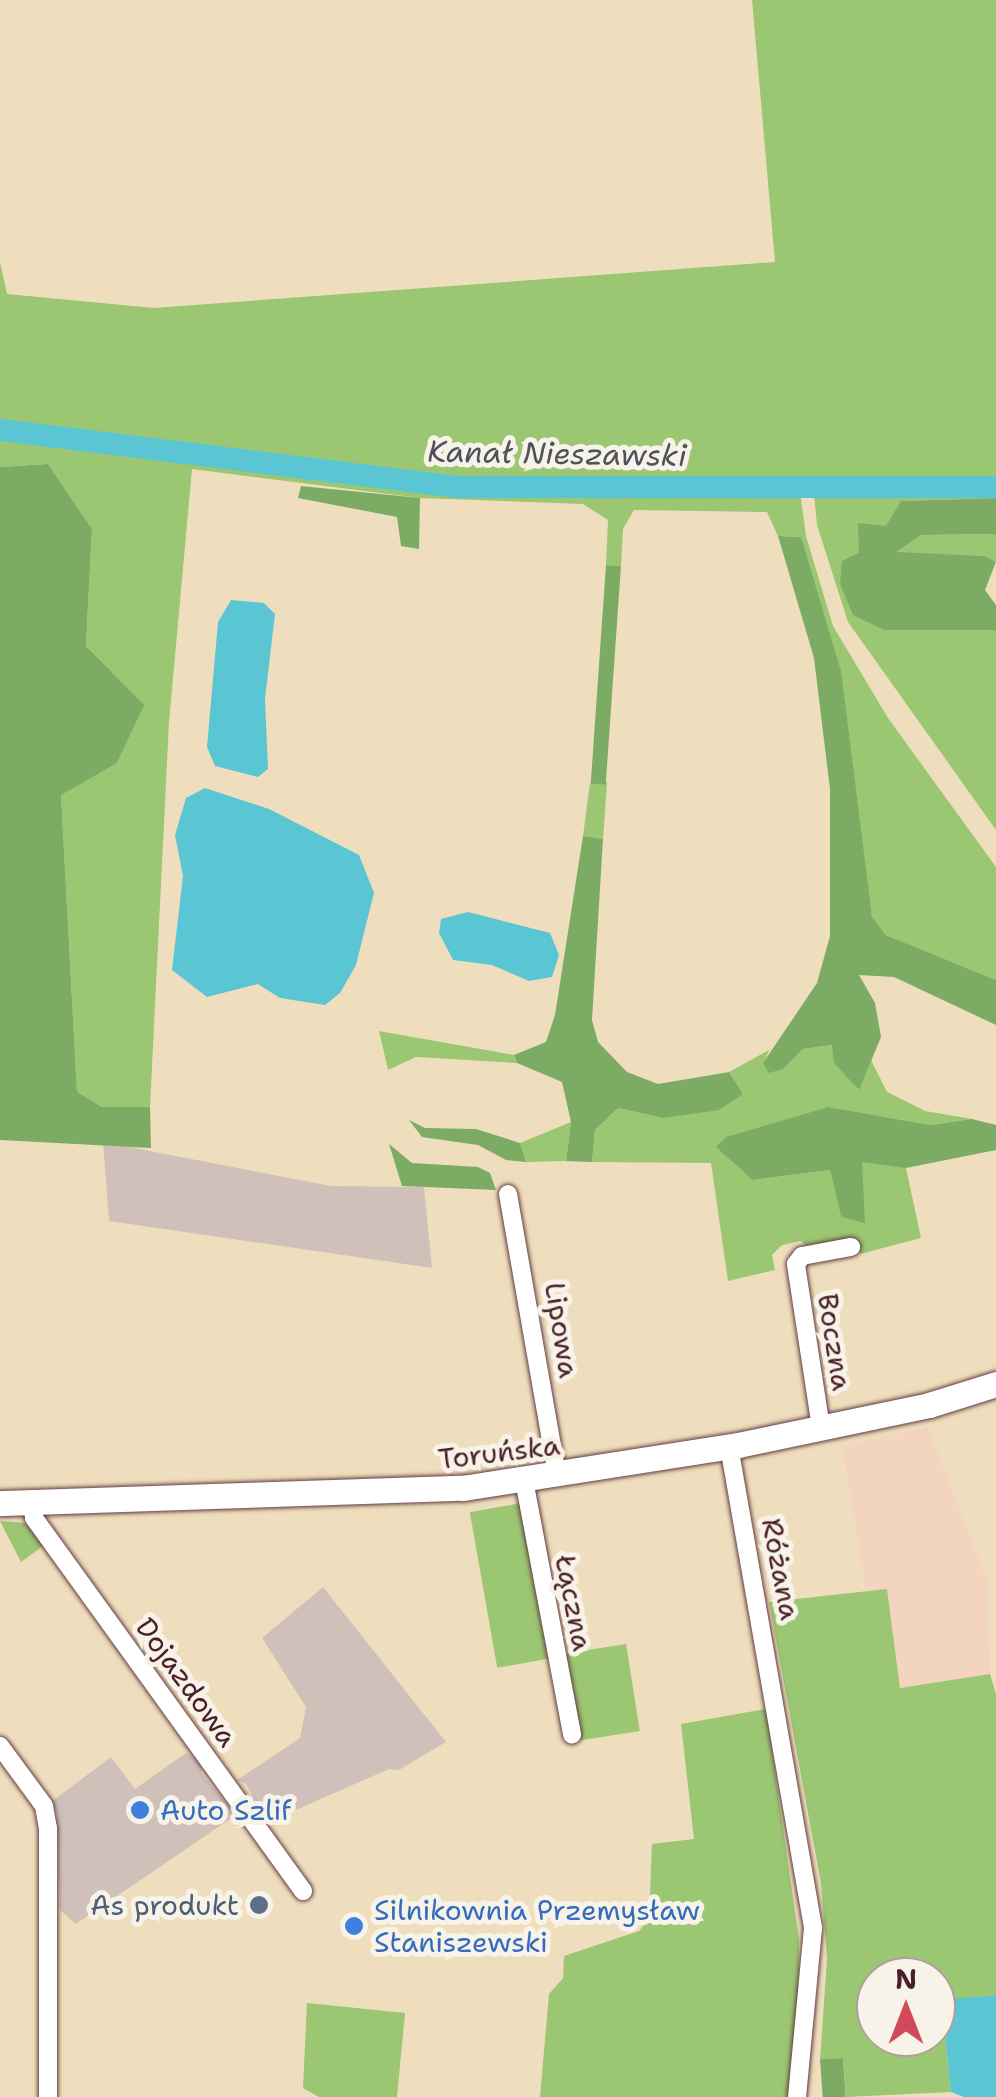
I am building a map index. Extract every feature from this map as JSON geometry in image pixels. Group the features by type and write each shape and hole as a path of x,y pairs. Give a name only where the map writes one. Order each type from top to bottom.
{"main road":[{"name":"Toruńska","path":"0,1503 360,1496 524,1480 821,1428 996,1384"}],"street":[{"name":"Lipowa","path":"508,1194 557,1476"},
{"name":"Boczna","path":"821,1428 796,1264 802,1256 851,1247"},
{"name":"Różana","path":"730,1446 779,1702 813,1928 797,2097"},
{"name":"Łączna","path":"524,1480 572,1736"},
{"name":"Dojazdowa","path":"32,1504 34,1518 303,1891"},
{"path":"0,1746 44,1806 48,1828 48,2097"}],"shaded area":[{"path":"103,1142 331,1186 424,1187 432,1268 109,1221"},
{"path":"928,1427 988,1583 990,1674 900,1688 887,1589 866,1591 842,1446"},
{"path":"323,1587 446,1742 399,1770 389,1769 266,1823 246,1784 237,1780 300,1738 306,1707 262,1638"},
{"path":"186,1753 200,1762 202,1774 236,1815 76,1924 60,1910 57,1812 51,1802 111,1757 135,1789"}],"green space":[{"path":"752,0 996,0 996,498 901,501 884,630 996,630 996,830 848,622 817,525 813,484 799,485 806,536 833,626 888,718 996,867 996,980 886,935 872,917 801,537 778,536 767,512 634,510 623,529 621,566 606,565 608,520 583,504 420,498 192,469 169,722 150,1107 102,1107 77,1093 61,794 117,763 143,705 86,646 92,529 48,464 0,467 0,262 7,294 154,308 775,262"},
{"path":"48,464 92,529 86,646 144,705 117,763 61,795 77,1092 102,1107 150,1107 151,1148 0,1140 0,467"},
{"path":"301,486 420,498 419,549 401,546 397,517 298,498"},
{"path":"996,498 996,534 921,535 897,552 985,556 996,562 985,590 996,605 996,630 884,630 853,615 840,584 842,561 859,553 858,523 886,526 901,501"},
{"path":"996,534 996,562 985,556 896,553 921,535"},
{"path":"778,536 801,537 841,671 872,917 886,935 996,980 996,1025 894,977 859,975 875,1003 881,1037 859,1090 834,1063 832,1045 803,1049 783,1069 769,1073 763,1063 817,983 830,936 830,789 814,658"},
{"path":"606,565 621,566 606,785 591,783"},
{"path":"607,782 603,839 583,836 590,783"},
{"path":"583,836 603,839 592,1020 598,1042 627,1072 658,1084 729,1072 743,1094 719,1110 663,1118 618,1108 595,1130 592,1162 566,1161 571,1122 562,1082 517,1063 514,1055 546,1042 555,1015"},
{"path":"379,1031 514,1055 517,1063 416,1057 388,1070"},
{"path":"833,1045 858,1090 871,1060 887,1092 925,1111 972,1119 930,1125 829,1107 753,1180 830,1170 841,1217 864,1222 861,1162 882,1160 906,1168 921,1238 860,1254 858,1241 811,1250 801,1241 782,1245 772,1255 775,1270 728,1281 711,1163 592,1162 595,1130 618,1108 663,1118 743,1094 729,1072 769,1050 764,1063 783,1069 803,1049"},
{"path":"829,1107 930,1125 972,1119 996,1125 996,1150 906,1168 862,1162 865,1223 841,1217 830,1170 753,1180 716,1147 726,1137"},
{"path":"409,1120 425,1128 476,1129 520,1143 526,1162 506,1160 478,1145 422,1137"},
{"path":"571,1122 566,1161 526,1162 520,1143"},
{"path":"389,1144 412,1163 478,1167 490,1173 496,1190 402,1186"},
{"path":"522,1503 549,1659 497,1668 470,1512"},
{"path":"0,1521 25,1523 46,1544 21,1562"},
{"path":"887,1589 900,1688 990,1674 996,1694 996,1995 956,1999 956,1957 856,1957 856,2057 947,2057 951,2092 846,2097 843,2058 820,2060 827,1959 821,1883 769,1602"},
{"path":"626,1644 640,1731 577,1741 563,1654"},
{"path":"766,1709 799,1939 798,2097 540,2097 549,1994 563,1978 564,1956 639,1931 649,1919 652,1844 694,1839 681,1724"},
{"path":"307,2003 405,2013 397,2097 319,2097 303,2088"},
{"path":"843,2058 846,2097 823,2097 820,2060"}],"water":[{"path":"231,600 264,603 275,614 265,699 268,769 258,777 215,766 207,747 218,622"},
{"path":"205,788 269,809 359,855 374,893 356,965 340,993 325,1005 280,998 258,984 207,997 172,970 183,876 175,835 186,798"},
{"path":"468,912 550,933 559,955 552,977 529,981 492,965 453,960 439,933 441,919"},
{"path":"996,1995 996,2097 964,2097 951,2092 947,2057 956,2057 956,1999"}],"waterway":[{"name":"Kanał Nieszawski","path":"0,430 460,487 996,487"}],"place":[{"name":"Auto Szlif","path":"140,1810"},
{"name":"As produkt","path":"259,1905"},
{"name":"Silnikownia Przemysław Staniszewski","path":"354,1926"}]}
